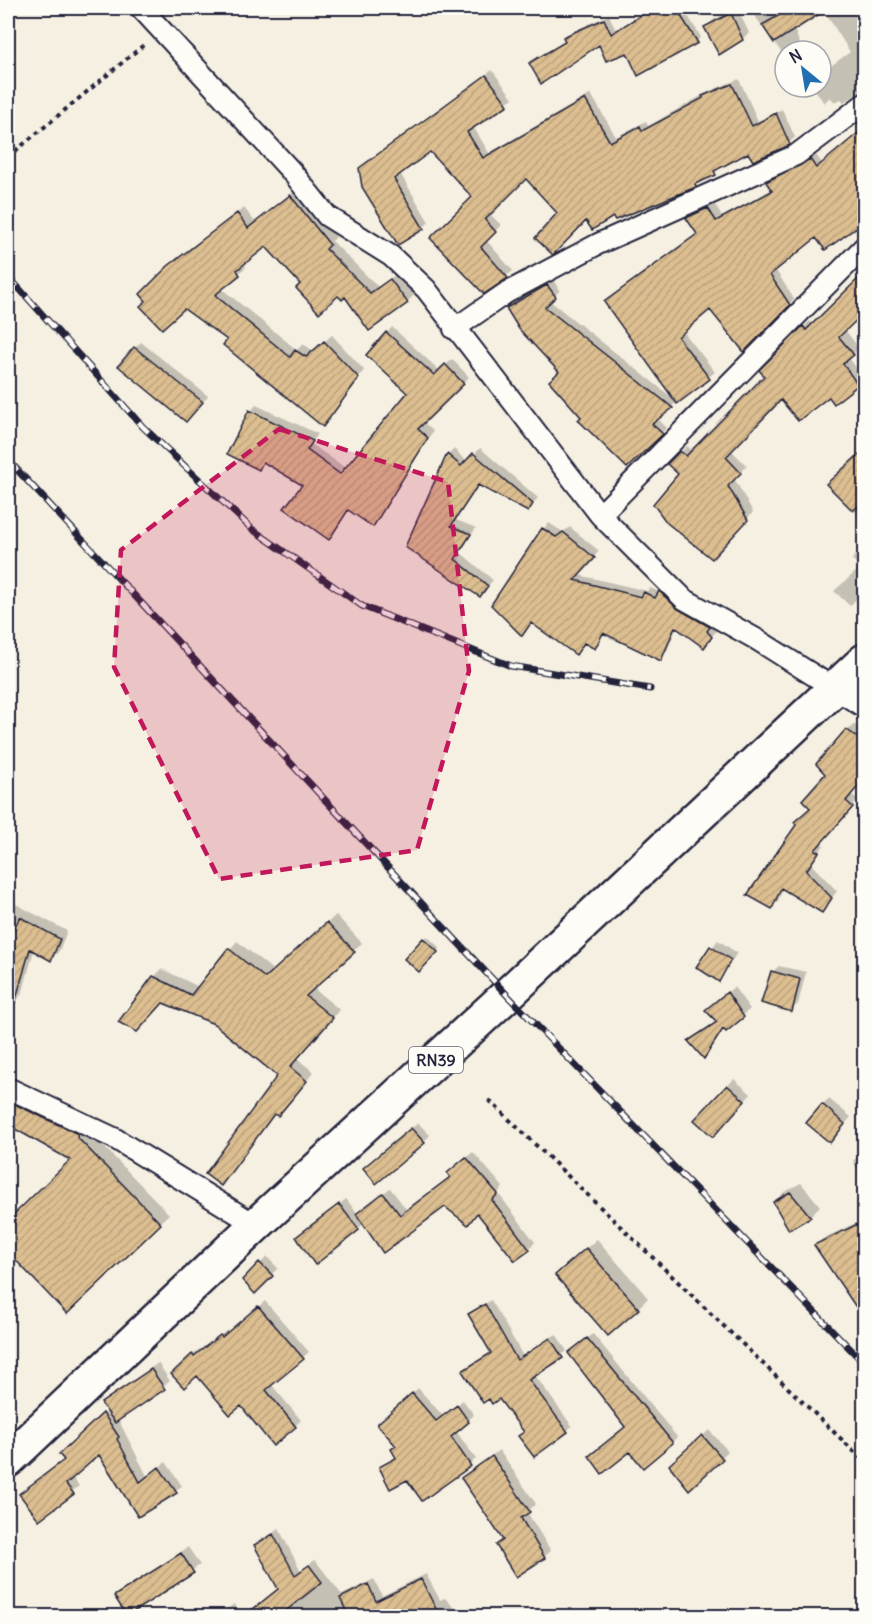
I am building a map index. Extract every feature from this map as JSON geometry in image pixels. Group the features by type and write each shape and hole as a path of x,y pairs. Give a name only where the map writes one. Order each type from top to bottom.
{"highway":[{"name":"RN39","path":"13,1449 864,661"}],"street":[{"path":"141,8 292,172 327,216 390,256 426,289 454,329 600,514 684,599 756,639 864,707"},
{"path":"454,329 506,293 598,244 796,155 864,104"},
{"path":"600,514 864,247"},
{"path":"8,1088 114,1138 256,1225"}],"path":[{"path":"8,156 161,30"},
{"path":"489,1100 864,1461"}],"highlighted area":[{"path":"279,429 448,482 469,671 417,850 219,879 114,667 121,550"}],"building":[{"path":"652,8 676,8 698,43 638,76 627,53 606,61 599,45 541,84 529,63 565,42 563,37 604,19 611,34"},
{"path":"792,8 829,8 780,39 773,39 773,42 762,25"},
{"path":"731,13 743,40 719,55 704,27"},
{"path":"486,75 508,105 467,132 483,158 585,99 610,142 640,126 642,131 703,98 702,96 732,84 752,126 776,113 790,145 753,161 748,153 714,171 716,175 695,184 696,187 615,220 613,217 592,230 586,221 553,255 535,238 557,213 526,179 485,220 496,232 481,247 508,278 484,294 430,238 472,197 430,152 394,179 424,229 398,245 362,187 359,168"},
{"path":"864,128 864,222 825,250 816,238 770,275 790,305 744,352 710,310 678,337 710,379 677,404 604,302 697,234 686,218 708,208 716,221 772,191 766,182 810,159 816,168"},
{"path":"290,195 330,245 326,249 370,293 390,279 408,303 369,331 345,297 342,300 338,296 319,313 296,288 300,284 266,247 237,270 240,275 215,295 290,357 295,350 306,357 324,341 359,378 323,427 223,345 227,340 184,309 162,329 140,306 146,301 140,294 168,266 237,213 248,228"},
{"path":"864,273 864,313 839,337 854,355 843,364 858,385 834,404 829,397 798,421 781,400 726,457 741,473 728,486 748,520 712,559 667,523 653,504 678,474 667,464 680,451 686,456 764,376 759,370 803,326 806,330"},
{"path":"547,285 556,297 545,307 673,408 652,424 663,434 627,468 578,420 581,417 549,381 559,372 519,329 506,308"},
{"path":"386,332 434,375 445,364 464,384 418,429 428,438 373,527 348,510 329,540 284,508 302,485 263,462 259,470 227,454 249,410 313,441 307,450 340,474 407,393 366,355"},
{"path":"134,347 203,402 186,422 118,366"},
{"path":"864,450 864,500 853,511 826,484"},
{"path":"473,453 533,504 528,512 478,485 451,526 471,534 455,559 488,586 480,597 405,547 447,454 461,466"},
{"path":"542,528 556,537 563,532 595,558 575,580 641,597 644,592 655,598 659,591 678,609 710,627 707,631 712,637 704,648 675,627 661,661 603,633 595,649 584,643 576,655 531,623 522,636 491,605"},
{"path":"846,729 864,742 864,779 846,801 853,807 815,850 819,852 806,871 832,898 822,913 781,888 772,909 747,895 796,825 794,822 810,808 802,800 825,774 816,764"},
{"path":"20,917 60,939 51,961 30,949 14,1006 8,1005 8,940"},
{"path":"327,922 355,952 306,996 333,1018 290,1067 307,1081 278,1116 274,1114 221,1186 205,1174 277,1076 214,1024 163,1003 137,1032 118,1022 153,976 191,995 228,948 265,978"},
{"path":"423,938 438,952 419,972 404,959"},
{"path":"710,946 731,960 719,982 696,967"},
{"path":"771,971 800,979 792,1012 761,1003"},
{"path":"727,992 744,1017 726,1032 723,1029 704,1059 688,1041 717,1022 705,1010"},
{"path":"727,1085 745,1101 713,1137 694,1120"},
{"path":"8,1101 78,1134 77,1137 161,1224 67,1314 8,1252 8,1220 70,1160 8,1125"},
{"path":"822,1104 845,1124 830,1143 806,1123"},
{"path":"411,1128 425,1143 376,1184 363,1168"},
{"path":"466,1157 498,1194 492,1200 530,1250 515,1261 477,1213 468,1225 445,1207 383,1253 356,1214 383,1193 400,1215 450,1177 447,1173"},
{"path":"790,1192 811,1217 789,1230 773,1202"},
{"path":"339,1204 359,1230 315,1265 296,1237"},
{"path":"864,1221 864,1319 814,1245"},
{"path":"586,1248 639,1309 608,1336 555,1275"},
{"path":"259,1262 273,1276 255,1294 242,1280"},
{"path":"485,1304 517,1360 550,1338 563,1358 529,1380 568,1432 534,1457 518,1436 524,1432 499,1399 492,1404 489,1399 483,1403 462,1371 491,1353 468,1314"},
{"path":"258,1306 304,1359 266,1390 296,1427 273,1446 241,1406 230,1415 197,1376 184,1388 171,1374 192,1354 194,1356 220,1335 222,1337"},
{"path":"587,1338 673,1443 643,1468 630,1452 602,1474 589,1456 625,1427 568,1353"},
{"path":"151,1369 165,1389 115,1423 101,1403"},
{"path":"412,1393 436,1421 457,1405 469,1422 451,1437 471,1466 422,1501 407,1480 390,1489 379,1467 396,1458 391,1449 396,1446 377,1424"},
{"path":"103,1413 119,1437 117,1439 140,1482 159,1467 177,1493 138,1517 99,1455 66,1484 74,1494 39,1520 19,1494 64,1460 59,1454"},
{"path":"702,1435 723,1459 689,1490 669,1465"},
{"path":"492,1456 530,1512 521,1518 545,1558 516,1577 496,1545 503,1540 461,1478"},
{"path":"273,1534 295,1575 309,1565 322,1582 278,1617 243,1617 278,1589 254,1545"},
{"path":"181,1553 194,1573 127,1616 114,1596"},
{"path":"421,1579 440,1617 345,1617 348,1615 340,1598 368,1584 376,1601"}],"railway":[{"path":"8,276 143,427 252,529 362,606 511,666 650,689"},
{"path":"8,460 507,995 864,1363"}]}
